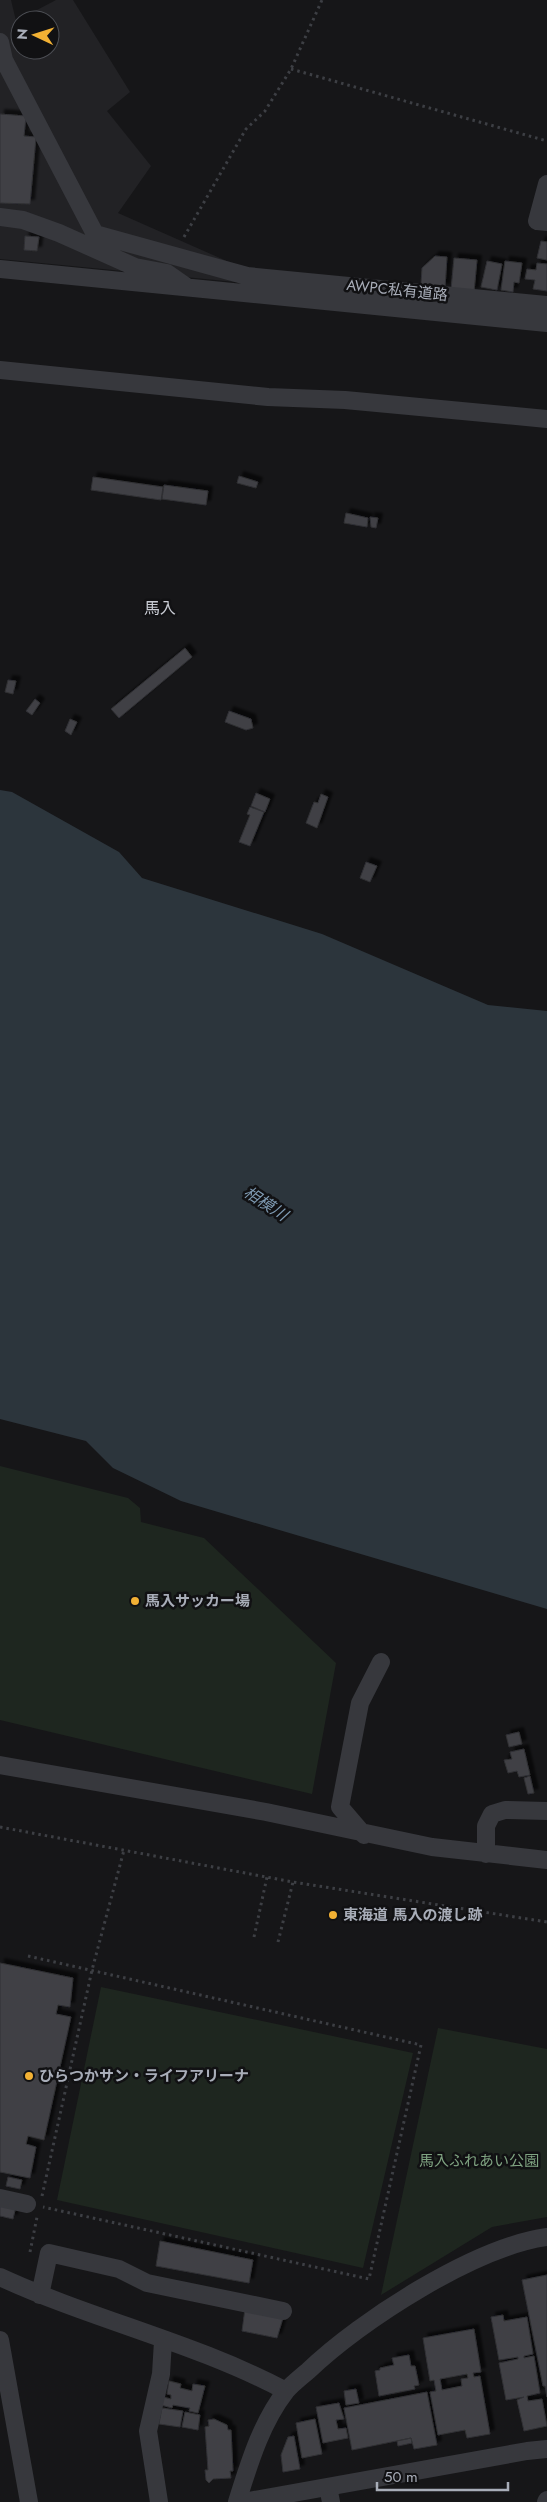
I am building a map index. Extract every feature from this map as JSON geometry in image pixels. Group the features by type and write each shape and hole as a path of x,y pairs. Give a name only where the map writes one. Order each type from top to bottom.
{"street":[{"path":"0,42 4,60 92,240"},
{"path":"547,184 537,221 547,222"},
{"path":"0,217 23,220 92,240 135,267 167,273 188,287"},
{"name":"AWPC私有道路","path":"92,240 247,276 547,305"},
{"path":"0,269 547,323"},
{"path":"0,370 268,397 345,400 547,418"},
{"path":"364,1835 340,1807 360,1703 380,1662"},
{"path":"0,1765 266,1812 364,1835 432,1847 547,1860"},
{"path":"486,1854 486,1826 492,1814 505,1810 547,1811"},
{"path":"0,2198 33,2205"},
{"path":"237,2502 249,2465 265,2427 286,2391 331,2348 432,2283 488,2254 547,2237"},
{"path":"40,2295 49,2253 119,2269 147,2283 282,2311"},
{"path":"0,2277 40,2295 246,2370 286,2391"},
{"path":"0,2340 29,2502"},
{"path":"159,2502 148,2431 161,2374 163,2340"},
{"path":"243,2502 330,2494 518,2452 547,2449"}],"path":[{"path":"184,237 246,129 266,111 291,69 322,0"},
{"path":"291,69 547,141"},
{"path":"0,1827 293,1882 547,1922"},
{"path":"28,2260 33,2205 124,1850"},
{"path":"254,1936 267,1877"},
{"path":"278,1942 293,1882"},
{"path":"28,1956 421,2045 369,2279 33,2205"}],"shaded area":[{"path":"0,0 11,0 13,10 10,10 10,60 60,60 60,10 37,10 56,0 73,0 130,92 107,111 151,166 118,213 247,270 246,283 0,259"}],"green space":[{"name":"馬入サッカー場","path":"0,1466 128,1498 140,1508 141,1522 204,1538 336,1663 312,1794 0,1720"},
{"name":"馬入ふれあい公園","path":"101,1987 413,2053 363,2268 57,2200"},
{"name":"馬入ふれあい公園","path":"438,2028 547,2049 547,2217 492,2227 381,2295"}],"water":[{"name":"相模川","path":"0,790 12,792 119,852 142,878 322,934 488,1005 547,1011 547,1609 181,1501 113,1468 86,1441 0,1419"}],"building":[{"path":"0,114 26,116 24,136 36,137 30,204 0,203"},
{"path":"25,236 39,237 37,251 24,250"},
{"path":"541,241 547,242 547,260 537,258"},
{"path":"435,256 447,257 445,288 421,284 422,268"},
{"path":"454,258 477,260 474,292 451,290"},
{"path":"487,261 502,264 497,290 481,287"},
{"path":"505,261 522,263 519,283 514,282 513,292 501,290"},
{"path":"537,263 547,264 547,291 533,289 535,280 525,279 527,269 536,270"},
{"path":"239,476 258,482 256,488 237,483"},
{"path":"93,477 163,487 161,500 91,490"},
{"path":"164,485 208,491 206,505 162,499"},
{"path":"346,513 368,518 367,527 344,523"},
{"path":"370,517 378,518 376,528 371,527"},
{"path":"185,648 192,657 119,718 111,709"},
{"path":"8,680 16,681 13,694 5,692"},
{"path":"35,699 40,703 32,715 26,711"},
{"path":"229,711 251,719 253,728 246,730 225,722"},
{"path":"70,719 77,722 71,735 65,731"},
{"path":"256,793 270,799 265,812 251,806"},
{"path":"321,794 328,797 317,828 306,823 314,802 318,803"},
{"path":"250,807 264,812 250,846 239,842 250,815 247,814"},
{"path":"366,862 377,866 370,882 360,878"},
{"path":"519,1732 522,1744 509,1747 506,1735"},
{"path":"524,1749 530,1775 519,1777 517,1771 508,1773 504,1760 512,1759 510,1752"},
{"path":"530,1776 534,1793 528,1794 524,1778"},
{"name":"ひらつかサン・ライフアリーナ","path":"0,1963 73,1978 70,2007 58,2005 56,2014 71,2017 44,2140 28,2136 26,2144 36,2147 30,2178 0,2172"},
{"path":"8,2177 22,2180 20,2189 6,2186"},
{"path":"0,2202 16,2206 13,2219 0,2216"},
{"path":"160,2241 253,2260 249,2283 156,2266"},
{"path":"547,2275 547,2397 545,2386 543,2386 522,2280"},
{"path":"245,2309 283,2318 277,2338 242,2331"},
{"path":"503,2315 504,2321 527,2317 533,2354 524,2356 524,2358 534,2356 540,2393 527,2396 528,2401 542,2399 547,2426 524,2431 517,2400 524,2397 506,2400 499,2363 518,2359 518,2357 499,2360 491,2317"},
{"path":"474,2329 481,2372 473,2373 474,2377 480,2376 490,2434 467,2438 465,2430 438,2435 430,2392 436,2391 434,2380 430,2381 423,2338","holes":["467,2374 468,2378 461,2379 462,2386 442,2390 440,2379"]},
{"path":"409,2355 411,2366 415,2366 419,2385 414,2386 415,2389 379,2396 375,2371 394,2365 392,2358"},
{"path":"169,2381 181,2384 180,2388 192,2391 193,2384 205,2386 198,2413 189,2411 190,2408 173,2405 172,2408 161,2405 163,2397 171,2399 171,2395 167,2394"},
{"path":"356,2389 359,2403 346,2405 344,2391"},
{"path":"427,2392 437,2445 414,2449 411,2438 352,2450 344,2408"},
{"path":"339,2403 344,2419 336,2420 338,2429 346,2428 348,2438 323,2443 316,2407"},
{"path":"162,2408 183,2411 180,2427 159,2424"},
{"path":"185,2412 200,2415 198,2430 182,2427"},
{"path":"214,2419 227,2425 228,2430 231,2430 233,2471 230,2471 231,2478 213,2479 209,2483 206,2480 205,2470 208,2470 205,2427 209,2426 208,2420"},
{"path":"315,2419 322,2454 302,2458 296,2423"},
{"path":"294,2436 300,2469 283,2472 281,2455 288,2437"},
{"path":"411,2438 412,2443 398,2446 397,2441"}],"place":[{"name":"馬入サッカー場","path":"135,1601"},
{"name":"東海道 馬入の渡し跡","path":"333,1915"},
{"name":"ひらつかサン・ライフアリーナ","path":"29,2076"}],"district":[{"name":"馬入","path":"160,608"}]}
